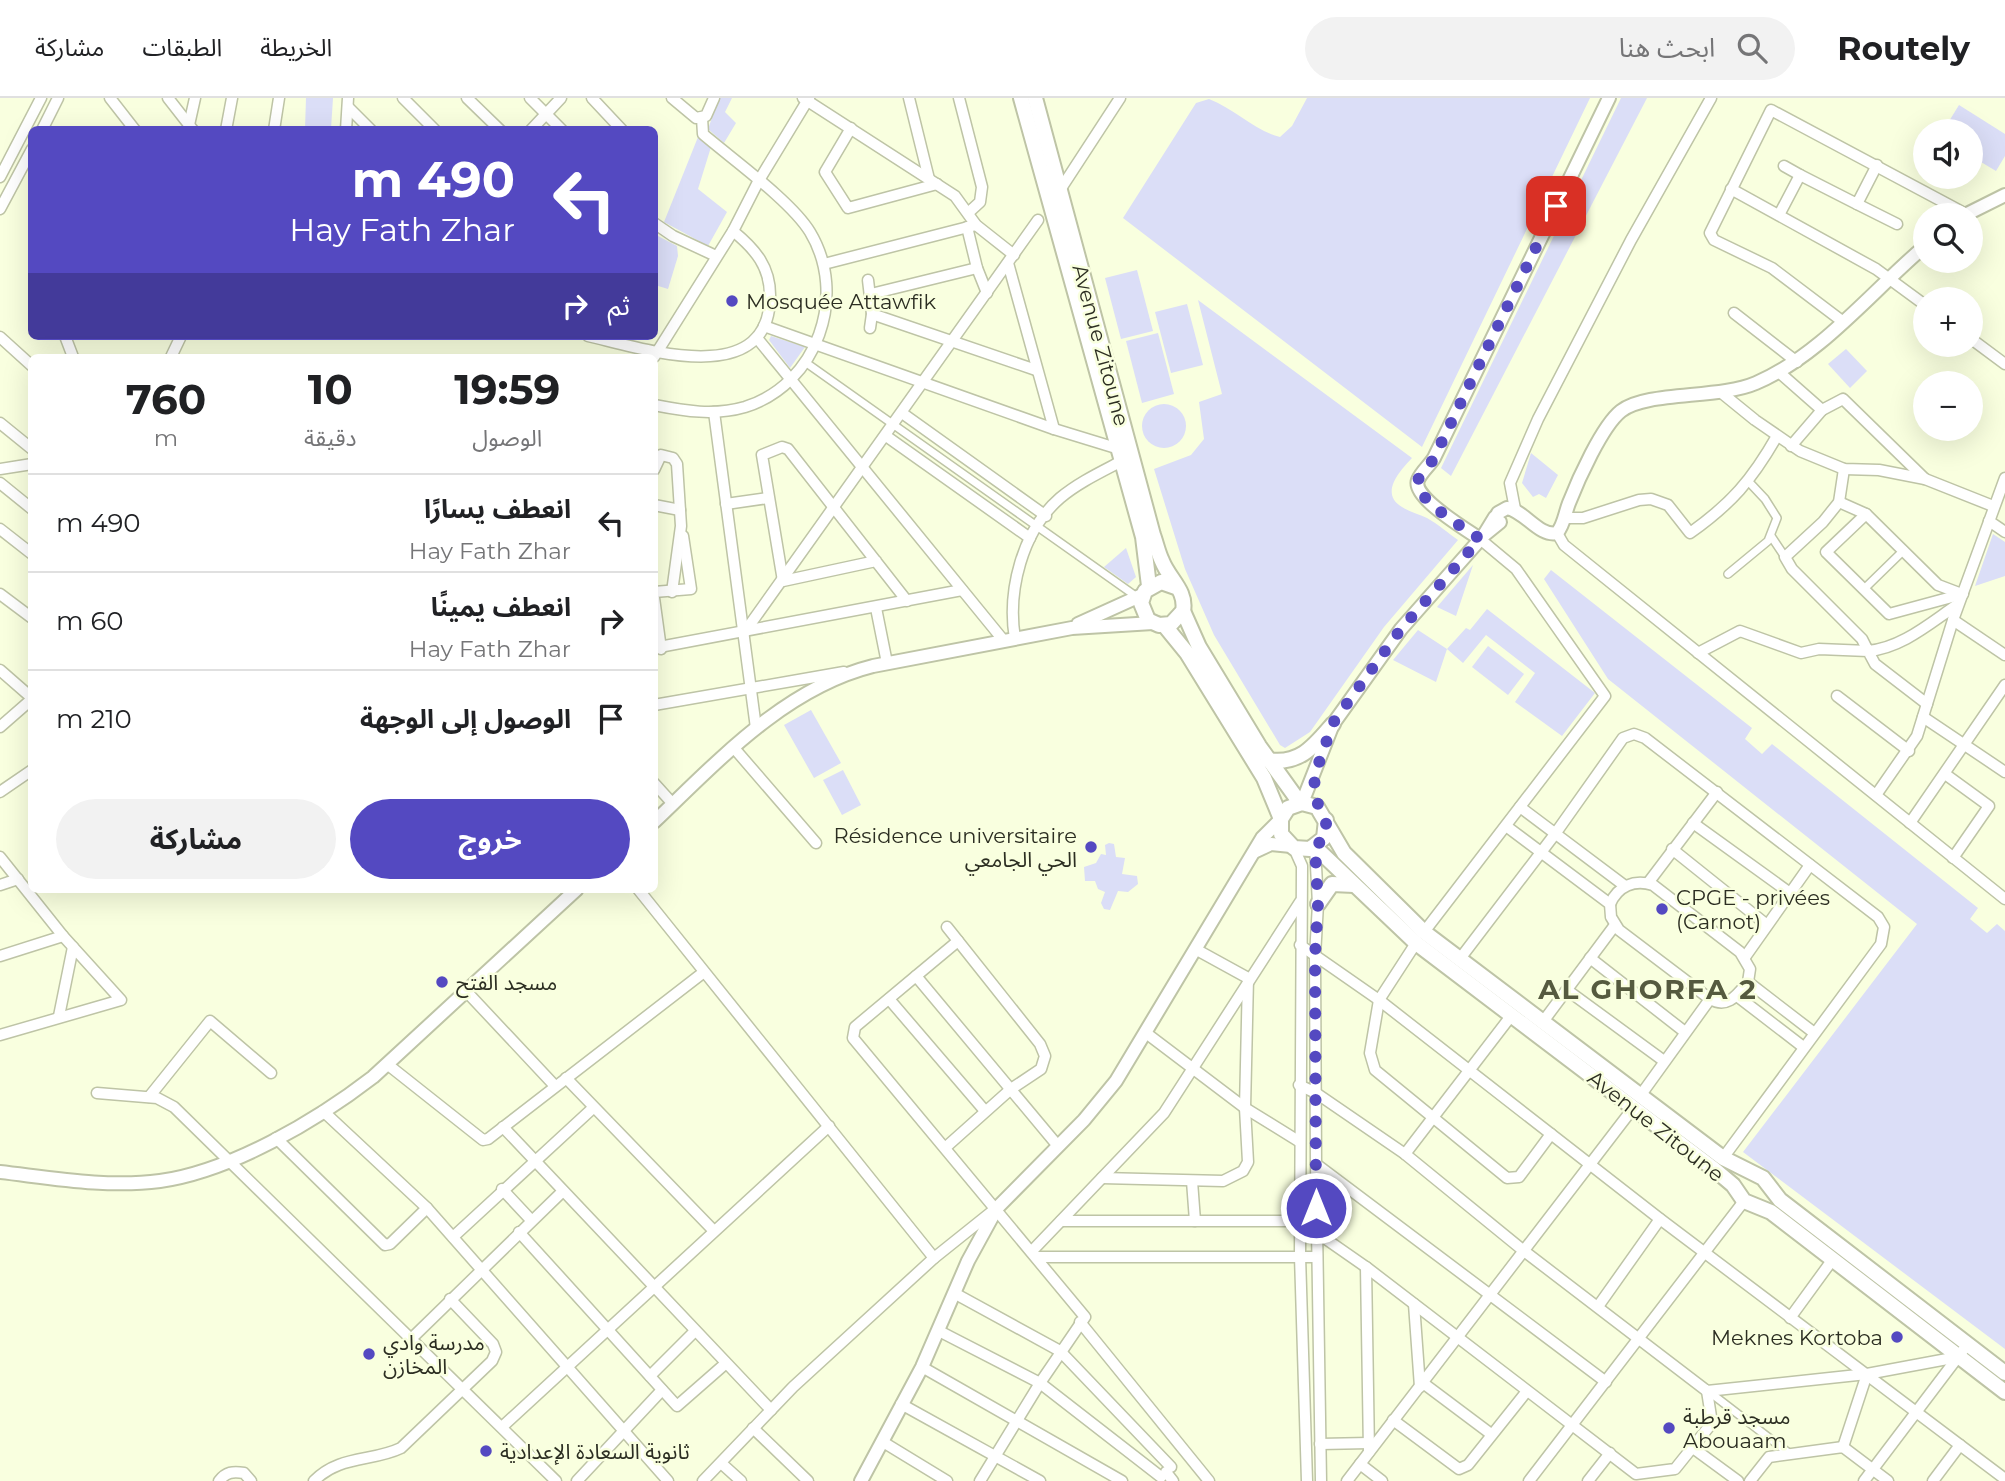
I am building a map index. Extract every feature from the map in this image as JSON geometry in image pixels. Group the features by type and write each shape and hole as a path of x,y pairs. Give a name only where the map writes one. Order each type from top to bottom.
{"main road":[{"name":"Avenue Zitoune","path":"1021,98 1118,455 1143,537 1143,593"},
{"name":"Avenue Zitoune","path":"1035,98 1153,535 1162,562 1178,588"},
{"path":"1281,819 1288,808 1301,803 1310,804 1324,816 1326,833 1315,847 1293,847 1282,834 1281,819 1264,778 1188,653 1142,609 1143,593 1161,582 1178,588 1184,599 1183,611 1199,646 1268,760 1301,803"},
{"path":"1159,624 1176,621 1183,611"},
{"path":"1268,760 1297,759 1312,749 1333,723"},
{"name":"Avenue Zitoune","path":"1324,816 1344,853 1420,938 1459,960 1542,1023 1637,1101 1724,1177 1745,1200 1771,1212 1963,1351 2005,1373"},
{"name":"Avenue Zitoune","path":"1315,847 1355,885 1511,1016 1723,1158 1760,1178 1780,1200 1963,1351 2005,1392"},
{"path":"1318,904 1332,884 1355,885"},
{"path":"1760,1178 1766,1197 1745,1200 1741,1180 1760,1178"}],"street":[{"path":"0,177 41,98"},
{"path":"43,126 58,98"},
{"path":"110,98 132,126"},
{"path":"168,98 190,126"},
{"path":"191,126 195,98"},
{"path":"227,126 232,98"},
{"path":"275,126 279,98"},
{"path":"402,98 431,126"},
{"path":"467,98 496,126"},
{"path":"530,98 558,126"},
{"path":"535,126 561,98"},
{"path":"592,98 618,126"},
{"path":"672,98 691,116 702,118"},
{"path":"702,118 709,112 714,98"},
{"path":"909,98 933,182"},
{"path":"958,98 982,187 980,202 968,213"},
{"path":"1060,190 1120,98"},
{"path":"1551,1134 1519,1177 1511,1179 1434,1119 1372,1065 1370,1053 1379,1000 1420,938 1605,696 1516,569 1482,537 1424,499 1417,489 1417,482 1434,458 1609,98"},
{"path":"1557,533 1547,533 1515,509 1510,499 1510,483 1538,419 1632,240 1711,98"},
{"path":"602,340 656,354 733,231 806,99 961,201 972,226 977,268 987,293"},
{"path":"346,126 348,103"},
{"path":"348,103 368,126"},
{"path":"1842,321 1772,268 1712,237 1711,230 1772,110 1945,203"},
{"path":"658,405 714,412 755,403 790,378 805,362 816,344 827,308 824,264 800,219 703,134 702,118"},
{"path":"851,128 825,172 848,208 933,182"},
{"path":"0,209 28,156"},
{"path":"1857,204 1877,165"},
{"path":"1784,166 1897,225"},
{"path":"1779,215 1800,174"},
{"path":"1731,189 1888,278 1913,296"},
{"path":"1983,206 2005,195"},
{"path":"744,634 1038,220"},
{"path":"658,226 673,236 716,256"},
{"path":"824,264 972,226"},
{"path":"972,226 1011,259 1036,370 1054,429"},
{"path":"658,354 713,357 746,347 757,338 764,326 771,291 765,265 749,244 733,231"},
{"path":"1557,533 1611,421 1623,409 1638,402 1723,394 1780,373 1797,362 1913,256"},
{"path":"871,294 977,268"},
{"path":"868,280 872,314 870,328"},
{"path":"1734,313 1797,362"},
{"path":"872,314 1036,370"},
{"path":"764,326 1054,429 1118,455"},
{"path":"0,337 28,362"},
{"path":"757,338 962,590 1009,640"},
{"path":"1983,348 2005,364"},
{"path":"805,362 1038,526 1143,593"},
{"path":"1780,373 1822,410"},
{"path":"1723,394 1791,446 1844,469 1880,470 1925,479 1993,506"},
{"path":"1791,446 1822,410 1843,399 1925,479"},
{"path":"714,412 756,728"},
{"path":"902,413 1046,516"},
{"path":"0,423 28,446"},
{"path":"886,436 1030,538"},
{"path":"1564,518 1583,518 1639,500 1651,499 1668,505 1690,533 1724,508 1749,482 1777,436"},
{"path":"783,581 762,455 786,447 907,601"},
{"path":"658,461 661,455 675,460 681,526 691,589 658,592"},
{"path":"1009,640 1013,592 1030,538 1057,500 1118,455"},
{"path":"0,469 28,465"},
{"path":"1785,557 1823,522 1839,502 1844,469"},
{"path":"1876,795 1909,751 1923,717 1953,620 2005,478"},
{"path":"1728,574 1771,536 1777,518 1765,499 1749,482"},
{"path":"0,483 28,506"},
{"path":"726,505 768,498"},
{"path":"1839,502 1866,514 1938,585 1961,599"},
{"path":"658,507 680,510"},
{"path":"1301,803 1314,777 1333,723 1401,629 1499,518 1515,509"},
{"path":"1866,514 1826,552 1889,614 1961,599"},
{"path":"1989,521 2005,532"},
{"path":"672,592 681,526"},
{"path":"0,529 28,551"},
{"path":"1557,533 1564,545 2005,899"},
{"path":"1771,536 1810,589 1862,639 1874,664 1927,705"},
{"path":"1864,589 1905,550"},
{"path":"783,581 876,561"},
{"path":"658,649 962,590"},
{"path":"1072,628 1143,593"},
{"path":"0,594 28,615"},
{"path":"1698,653 1740,631 1801,653 1819,649 1886,649 1903,641 1961,599"},
{"path":"876,608 887,663"},
{"path":"1953,620 2005,654"},
{"path":"658,704 859,670 1072,628 1159,624"},
{"path":"0,670 28,695"},
{"path":"658,818 756,728 827,682 859,670"},
{"path":"1910,823 2005,685"},
{"path":"1837,696 1909,751"},
{"path":"0,727 28,702"},
{"path":"1923,717 2004,769"},
{"path":"1459,960 1628,735 1645,738 1878,917 1885,933 1881,944 1802,1046 1723,1158"},
{"path":"734,748 816,843"},
{"path":"0,792 28,773"},
{"path":"1945,774 1989,806 1954,858"},
{"path":"1314,777 1316,799 1324,816"},
{"path":"658,787 673,804"},
{"path":"1648,883 1717,792"},
{"path":"1520,807 1625,886"},
{"path":"703,1481 771,1410 934,1258 998,1208 1110,1088 1197,950 1262,838 1281,819"},
{"path":"1693,823 1790,893"},
{"path":"1506,826 1610,904 1615,925 1710,999 1722,1003 1737,996 1748,982 1750,969 1745,957 1648,883 1625,886 1618,890 1610,904"},
{"path":"1253,854 1271,844 1293,847 1301,859 1300,1256 1307,1481"},
{"path":"1315,847 1318,904 1315,956 1316,1164 1321,1481"},
{"path":"1672,849 1767,925"},
{"path":"0,856 28,892"},
{"path":"1745,957 1810,865"},
{"path":"0,885 18,879"},
{"path":"0,1035 121,1000 63,936 29,893"},
{"path":"0,1172 128,1183 183,1177 232,1162 354,1092 572,893"},
{"path":"641,893 934,1258"},
{"path":"1035,1254 1061,1221 1164,1113 1248,978 1301,901"},
{"path":"1542,1023 1615,925"},
{"path":"946,1147 1011,1089 1041,1069 1045,1056 1040,1044 947,927"},
{"path":"0,956 63,936"},
{"path":"958,941 855,1027 853,1038 998,1208 1085,1317 1040,1383 980,1481"},
{"path":"1300,945 1379,1000 1660,1219 2002,1477"},
{"path":"59,1016 73,947"},
{"path":"1197,950 1248,978"},
{"path":"1590,958 1685,1032"},
{"path":"387,1064 483,1140 704,972"},
{"path":"916,976 1058,1146"},
{"path":"1102,1178 1223,1181 1243,1171 1248,1162 1245,1108 1248,978"},
{"path":"1748,982 1813,1032"},
{"path":"465,990 555,1086"},
{"path":"1567,990 1664,1061"},
{"path":"1737,996 1802,1046"},
{"path":"889,999 985,1111"},
{"path":"1347,1481 1369,1448 1492,1294 1710,999"},
{"path":"1405,1154 1511,1016"},
{"path":"149,1097 210,1021 271,1073"},
{"path":"1146,1033 1245,1108 1300,1142"},
{"path":"566,1078 714,1231"},
{"path":"1299,1085 1316,1093 1405,1154 1524,1251 1599,1305 1790,1454"},
{"path":"97,1093 149,1097 174,1107 463,1387 556,1481"},
{"path":"453,1237 534,1159 593,1108"},
{"path":"323,1111 427,1208 566,1369 668,1481"},
{"path":"502,1427 829,1126"},
{"path":"503,1127 724,1364 771,1410"},
{"path":"276,1138 385,1245 390,1244 427,1208"},
{"path":"1316,1164 1606,1382"},
{"path":"1192,1181 1195,1221"},
{"path":"502,1189 531,1220"},
{"path":"411,1339 563,1191"},
{"path":"1529,1481 1745,1200"},
{"path":"863,1480 922,1367 954,1293 998,1208"},
{"path":"1599,1305 1660,1219"},
{"path":"1061,1221 1300,1221 1317,1230 1636,1474 1657,1477 1675,1469 1693,1448 1712,1423 1707,1391"},
{"path":"519,1232 677,1406 724,1364"},
{"path":"1035,1254 1317,1257"},
{"path":"1790,1318 1833,1259"},
{"path":"1366,1267 1369,1448"},
{"path":"954,1293 1060,1352 1163,1474"},
{"path":"314,1481 324,1471 348,1460 386,1455 401,1448 492,1361 496,1352 493,1344 450,1299"},
{"path":"1414,1304 1421,1385"},
{"path":"1080,1322 1209,1481"},
{"path":"650,1376 695,1331"},
{"path":"939,1331 1040,1383 1173,1481"},
{"path":"1707,1391 1867,1374 1963,1351"},
{"path":"1864,1481 1963,1351"},
{"path":"922,1367 1122,1481"},
{"path":"1843,1447 1867,1374"},
{"path":"1421,1385 1491,1434"},
{"path":"577,1481 662,1390"},
{"path":"1393,1420 1459,1469 1468,1465 1527,1391"},
{"path":"901,1404 1040,1481"},
{"path":"753,1428 804,1480"},
{"path":"883,1442 947,1481"},
{"path":"1320,1444 1369,1448"},
{"path":"1933,1481 1960,1444"},
{"path":"1750,1481 1769,1457 1843,1447 1888,1481"},
{"path":"1693,1448 1738,1481"},
{"path":"1163,1474 1185,1452"},
{"path":"1588,1481 1610,1453"},
{"path":"721,1463 741,1481"},
{"path":"1360,1464 1382,1481"},
{"path":"219,1481 224,1474 234,1471 244,1473 251,1481"}],"shaded area":[{"path":"306,98 333,98 331,126 305,126"},
{"path":"719,98 732,98 725,112 736,123 724,143 708,129"},
{"path":"1307,98 1590,98 1422,447 1123,218 1196,103 1209,99 1262,130 1280,137 1292,126"},
{"path":"1621,98 1647,98 1451,476 1441,468"},
{"path":"1959,105 1981,119 1950,119"},
{"path":"1983,120 2005,134 2005,156 1996,171 1983,163"},
{"path":"698,137 711,147 698,189 727,212 708,246 664,222"},
{"path":"658,236 677,246 678,256 668,289 658,286"},
{"path":"1137,270 1153,331 1121,339 1105,278"},
{"path":"1198,300 1412,458 1394,482 1392,495 1395,501 1405,509 1431,520 1458,540 1384,627 1310,732 1285,748 1280,745 1214,635 1185,569 1154,469 1191,455 1204,439 1199,402 1222,394"},
{"path":"1187,304 1203,365 1171,373 1155,312"},
{"path":"1158,333 1174,394 1142,403 1126,341"},
{"path":"771,336 805,347 790,368 769,340"},
{"path":"1846,349 1867,371 1850,388 1828,364"},
{"path":"1164,404 1179,411 1186,426 1179,441 1164,448 1149,441 1142,426 1149,411"},
{"path":"1531,453 1558,475 1546,498 1539,494 1533,497 1522,483"},
{"path":"1993,534 2005,542 2005,576 1975,586"},
{"path":"1126,548 1136,577 1128,584 1104,567"},
{"path":"1473,565 1456,616 1437,607"},
{"path":"1551,570 1752,728 1745,739 1762,754 1772,744 1978,908 1970,919 1987,933 1997,924 2005,931 2005,1349 1743,1152 1917,924 1608,679 1544,579"},
{"path":"1487,609 1595,693 1562,736 1515,702 1535,673 1486,635 1463,663 1447,649 1466,628 1470,630"},
{"path":"1418,630 1447,649 1436,682 1393,660"},
{"path":"1488,646 1524,674 1508,695 1472,667"},
{"path":"811,710 841,763 814,778 784,725"},
{"path":"843,770 861,805 842,815 823,780"},
{"path":"1114,844 1116,857 1125,858 1122,874 1137,876 1138,884 1128,892 1118,891 1110,910 1104,909 1101,903 1105,892 1098,889 1095,881 1085,881 1084,867 1096,863 1101,854 1106,855 1105,845"}],"place":[{"name":"Mosquée Attawfik","path":"732,301"},
{"name":"Résidence universitaire الحي الجامعي","path":"1091,847"},
{"name":"CPGE - privées (Carnot)","path":"1662,909"},
{"name":"مسجد الفتح","path":"442,982"},
{"name":"Meknes Kortoba","path":"1897,1337"},
{"name":"مدرسة وادي المخازن","path":"369,1354"},
{"name":"مسجد قرطبة Abouaam","path":"1669,1428"},
{"name":"ثانوية السعادة الإعدادية","path":"486,1451"}],"district":[{"name":"AL GHORFA 2","path":"1648,989"}],"route":[{"path":"1316,1208 1315,956 1318,904 1315,847 1324,838 1327,826 1316,799 1314,777 1325,737 1333,723 1401,629 1480,539 1424,499 1417,489 1417,482 1434,458 1556,206"}]}
